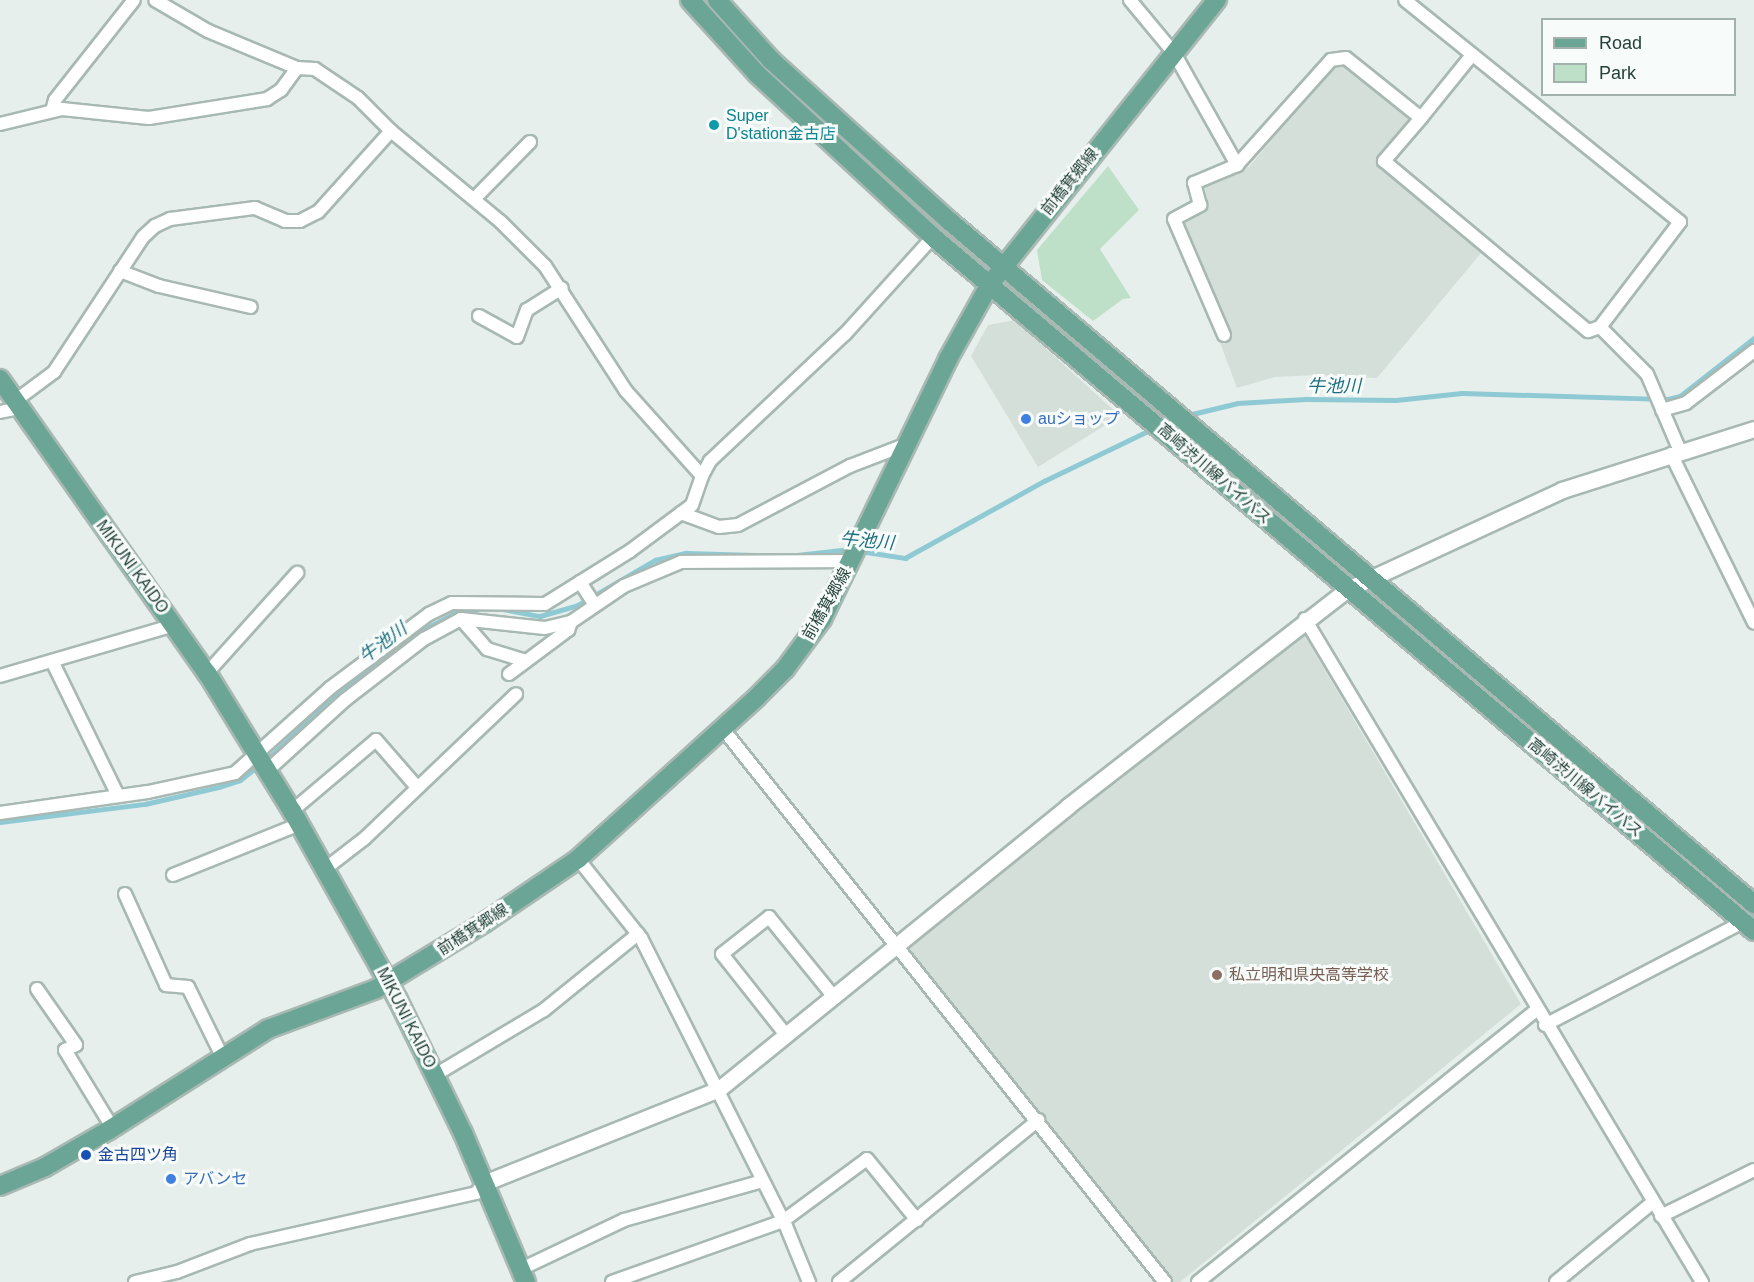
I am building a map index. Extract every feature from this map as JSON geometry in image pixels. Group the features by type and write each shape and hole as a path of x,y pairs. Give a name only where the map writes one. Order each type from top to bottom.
{"main road":[{"name":"高崎渋川線バイパス","path":"690,0 765,82 933,237 1749,926"},
{"name":"高崎渋川線バイパス","path":"717,0 771,60 820,106 1002,266 1754,904"},
{"name":"前橋箕郷線","path":"0,1186 45,1167 268,1029 389,983 578,859 723,729 804,645 853,559 948,359 1002,266 1217,0"},
{"name":"MIKUNI KAIDO","path":"0,379 174,625 296,818 389,983 435,1075 524,1276"}],"street":[{"path":"52,111 56,100 134,0"},
{"path":"155,0 208,31 297,68 315,69 358,98 391,131 474,199 527,247 562,288 626,391 702,476"},
{"path":"1130,0 1174,53 1238,165"},
{"path":"1405,0 1680,222 1600,327 1588,331 1384,160 1472,55"},
{"path":"1224,335 1174,219 1200,205 1194,183 1238,165 1331,60 1346,58 1420,118"},
{"path":"0,124 52,111 149,118 267,99 281,90 297,68"},
{"path":"0,412 17,405 54,372 143,237 170,219 255,207 285,221 300,221 318,212 391,131"},
{"path":"474,199 530,142"},
{"path":"262,762 330,688 429,614 452,603 469,601 545,604 692,505 710,461 845,334 933,237"},
{"path":"120,271 159,286 251,307"},
{"path":"479,316 517,337 527,310 562,288"},
{"path":"1600,327 1639,363 1654,390 1675,453 1754,623"},
{"path":"1661,407 1686,404 1754,351"},
{"path":"135,1282 177,1272 250,1244 477,1193 484,1183 719,1089 1305,619 1348,589 1371,581 1562,490 1754,429"},
{"path":"681,513 719,527 738,525 850,466 907,444"},
{"path":"0,813 118,796 235,773 262,762 424,639 461,619 545,628 571,622 654,570 681,562 853,559"},
{"path":"207,674 297,573"},
{"path":"580,582 595,605"},
{"path":"461,619 487,649 525,662"},
{"path":"1305,619 1536,1010 1702,1282"},
{"path":"509,674 568,630 571,622"},
{"path":"0,676 174,625"},
{"path":"52,661 118,796"},
{"path":"325,869 364,839 416,786 516,694"},
{"path":"723,729 1038,1120 1165,1282"},
{"path":"173,874 296,818 376,740 416,786"},
{"path":"578,859 638,934 719,1089 783,1221 809,1282"},
{"path":"125,894 166,985 188,987 222,1056"},
{"path":"786,1035 722,954 769,917 834,996"},
{"path":"1545,1025 1749,926"},
{"path":"435,1075 544,1010 638,934"},
{"path":"37,989 76,1045 65,1050 112,1127"},
{"path":"1198,1282 1536,1010"},
{"path":"839,1282 854,1277 917,1220 1038,1120"},
{"path":"612,1282 783,1221 867,1159 917,1220"},
{"path":"1661,1216 1754,1170"},
{"path":"524,1276 624,1220 763,1180"},
{"path":"1556,1282 1653,1202"}],"shaded area":[{"path":"1343,61 1409,114 1410,124 1382,156 1380,166 1481,246 1481,253 1377,378 1318,375 1275,377 1237,388 1218,337 1227,333 1181,224 1208,202 1204,184 1249,167 1335,63"},
{"path":"1015,320 1120,416 1038,467 971,356 988,325"},
{"name":"私立明和県央高等学校","path":"1302,631 1521,1004 1180,1282 1173,1282 907,946"}],"green space":[{"path":"1108,166 1139,210 1100,249 1131,298 1123,299 1093,321 1042,280 1037,250"}],"waterway":[{"name":"牛池川","path":"1188,415 1238,403 1306,399 1396,400 1462,393 1668,399 1680,396 1754,338"},
{"name":"牛池川","path":"860,551 905,558 1044,481 1152,429"},
{"name":"牛池川","path":"503,609 540,616 578,605 655,560 686,553 788,556 851,549"},
{"name":"牛池川","path":"265,761 343,689 419,632 459,611 477,609"},
{"name":"牛池川","path":"0,822 145,804 240,780 258,766"}],"place":[{"name":"Super D'station金古店","path":"714,125"},
{"name":"auショップ","path":"1026,419"},
{"name":"私立明和県央高等学校","path":"1217,975"},
{"name":"金古四ツ角","path":"86,1155"},
{"name":"アバンセ","path":"171,1179"}]}
